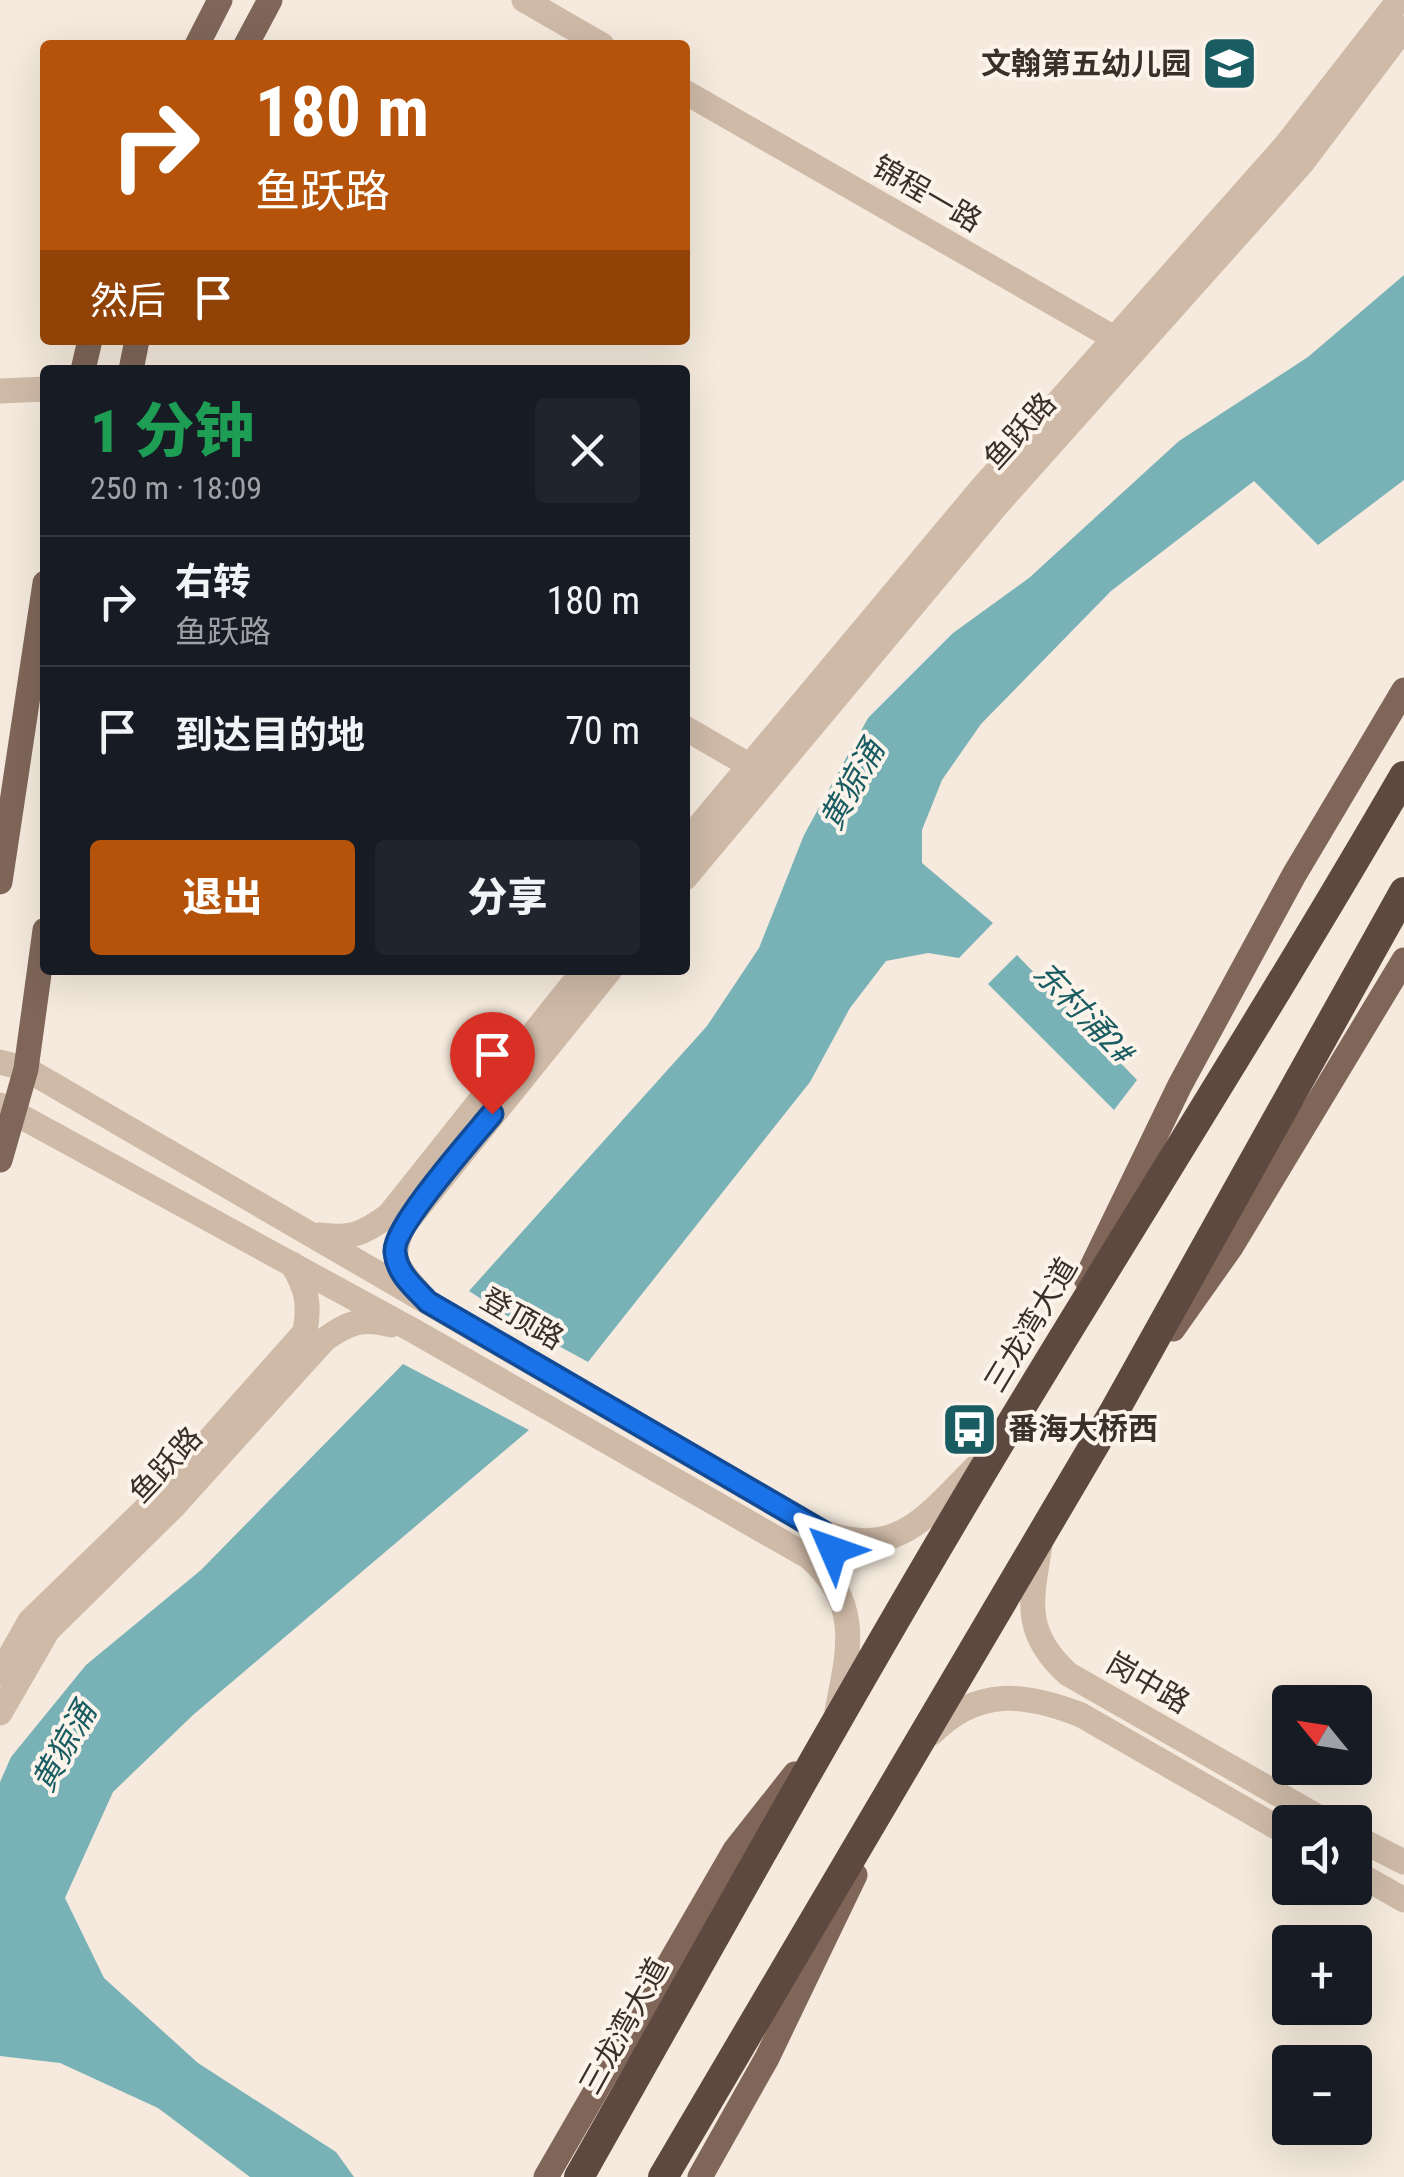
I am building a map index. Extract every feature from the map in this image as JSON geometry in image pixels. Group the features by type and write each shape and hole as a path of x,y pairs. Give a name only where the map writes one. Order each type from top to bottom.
{"highway":[{"name":"三龙湾大道","path":"579,2177 835,1723 999,1444 1404,776"},
{"path":"663,2177 1115,1410 1404,892"}],"main road":[{"path":"200,40 220,0"},
{"path":"249,40 270,0"},
{"path":"0,882 40,616"},
{"path":"1029,1396 1180,1086 1294,875 1404,690"},
{"path":"1115,1410 1231,1247 1404,960"},
{"path":"0,1160 6,1109 26,1069 40,967"},
{"path":"546,2177 736,1850 835,1723"},
{"path":"700,2177 767,2058 915,1751"}],"street":[{"path":"524,0 593,40"},
{"name":"鱼跃路","path":"1126,345 1399,0"},
{"name":"鱼跃路","path":"690,871 758,771 981,489 1302,163 1404,28"},
{"name":"锦程一路","path":"690,95 1126,345"},
{"path":"0,391 40,389"},
{"path":"690,731 758,771"},
{"name":"鱼跃路","path":"690,838 758,771"},
{"path":"312,1235 344,1238 368,1230 389,1215 580,975"},
{"path":"428,1302 399,1270 394,1246 405,1224 606,975"},
{"name":"登顶路","path":"0,1062 26,1069 823,1532 856,1541 898,1537 922,1520 999,1444"},
{"path":"6,1109 414,1332 809,1557 840,1592 849,1625 835,1723"},
{"name":"鱼跃路","path":"0,1674 30,1621 162,1493 305,1332 309,1308 305,1285 292,1264"},
{"name":"鱼跃路","path":"0,1714 48,1630 173,1507 324,1340 346,1324 370,1319 414,1332"},
{"path":"809,1557 830,1557 831,1542 823,1532"},
{"name":"岗中路","path":"1041,1537 1030,1605 1033,1626 1048,1653 1068,1674 1296,1805"},
{"path":"1055,1705 1050,1692 1055,1680 1068,1674"},
{"name":"岗中路","path":"915,1751 952,1712 976,1702 1014,1698 1055,1705 1081,1715 1272,1825"},
{"path":"1372,1846 1404,1862"},
{"path":"1372,1882 1404,1900"}],"water":[{"name":"黄猄涌","path":"1404,275 1404,480 1318,545 1254,481 1111,591 981,724 942,780 922,830 922,863 993,923 959,958 928,953 886,961 850,1008 810,1082 588,1362 469,1291 707,1026 759,948 804,835 868,718 953,633 1029,578 1179,441 1308,357"},
{"path":"1017,955 1137,1080 1114,1110 988,984"},
{"name":"黄猄涌","path":"403,1364 529,1430 193,1715 113,1792 65,1898 104,1978 198,2063 336,2152 354,2177 250,2177 158,2108 60,2063 0,2056 0,1782 11,1757 86,1665 201,1570"}],"place":[{"name":"文翰第五幼儿园","path":"1230,64"},
{"name":"番海大桥西","path":"969,1429"}],"route":[{"path":"492,1114 405,1224 394,1246 399,1270 428,1302 823,1532 833,1550"}],"water label":[{"name":"东村涌2#","path":"1084,1013"}]}
